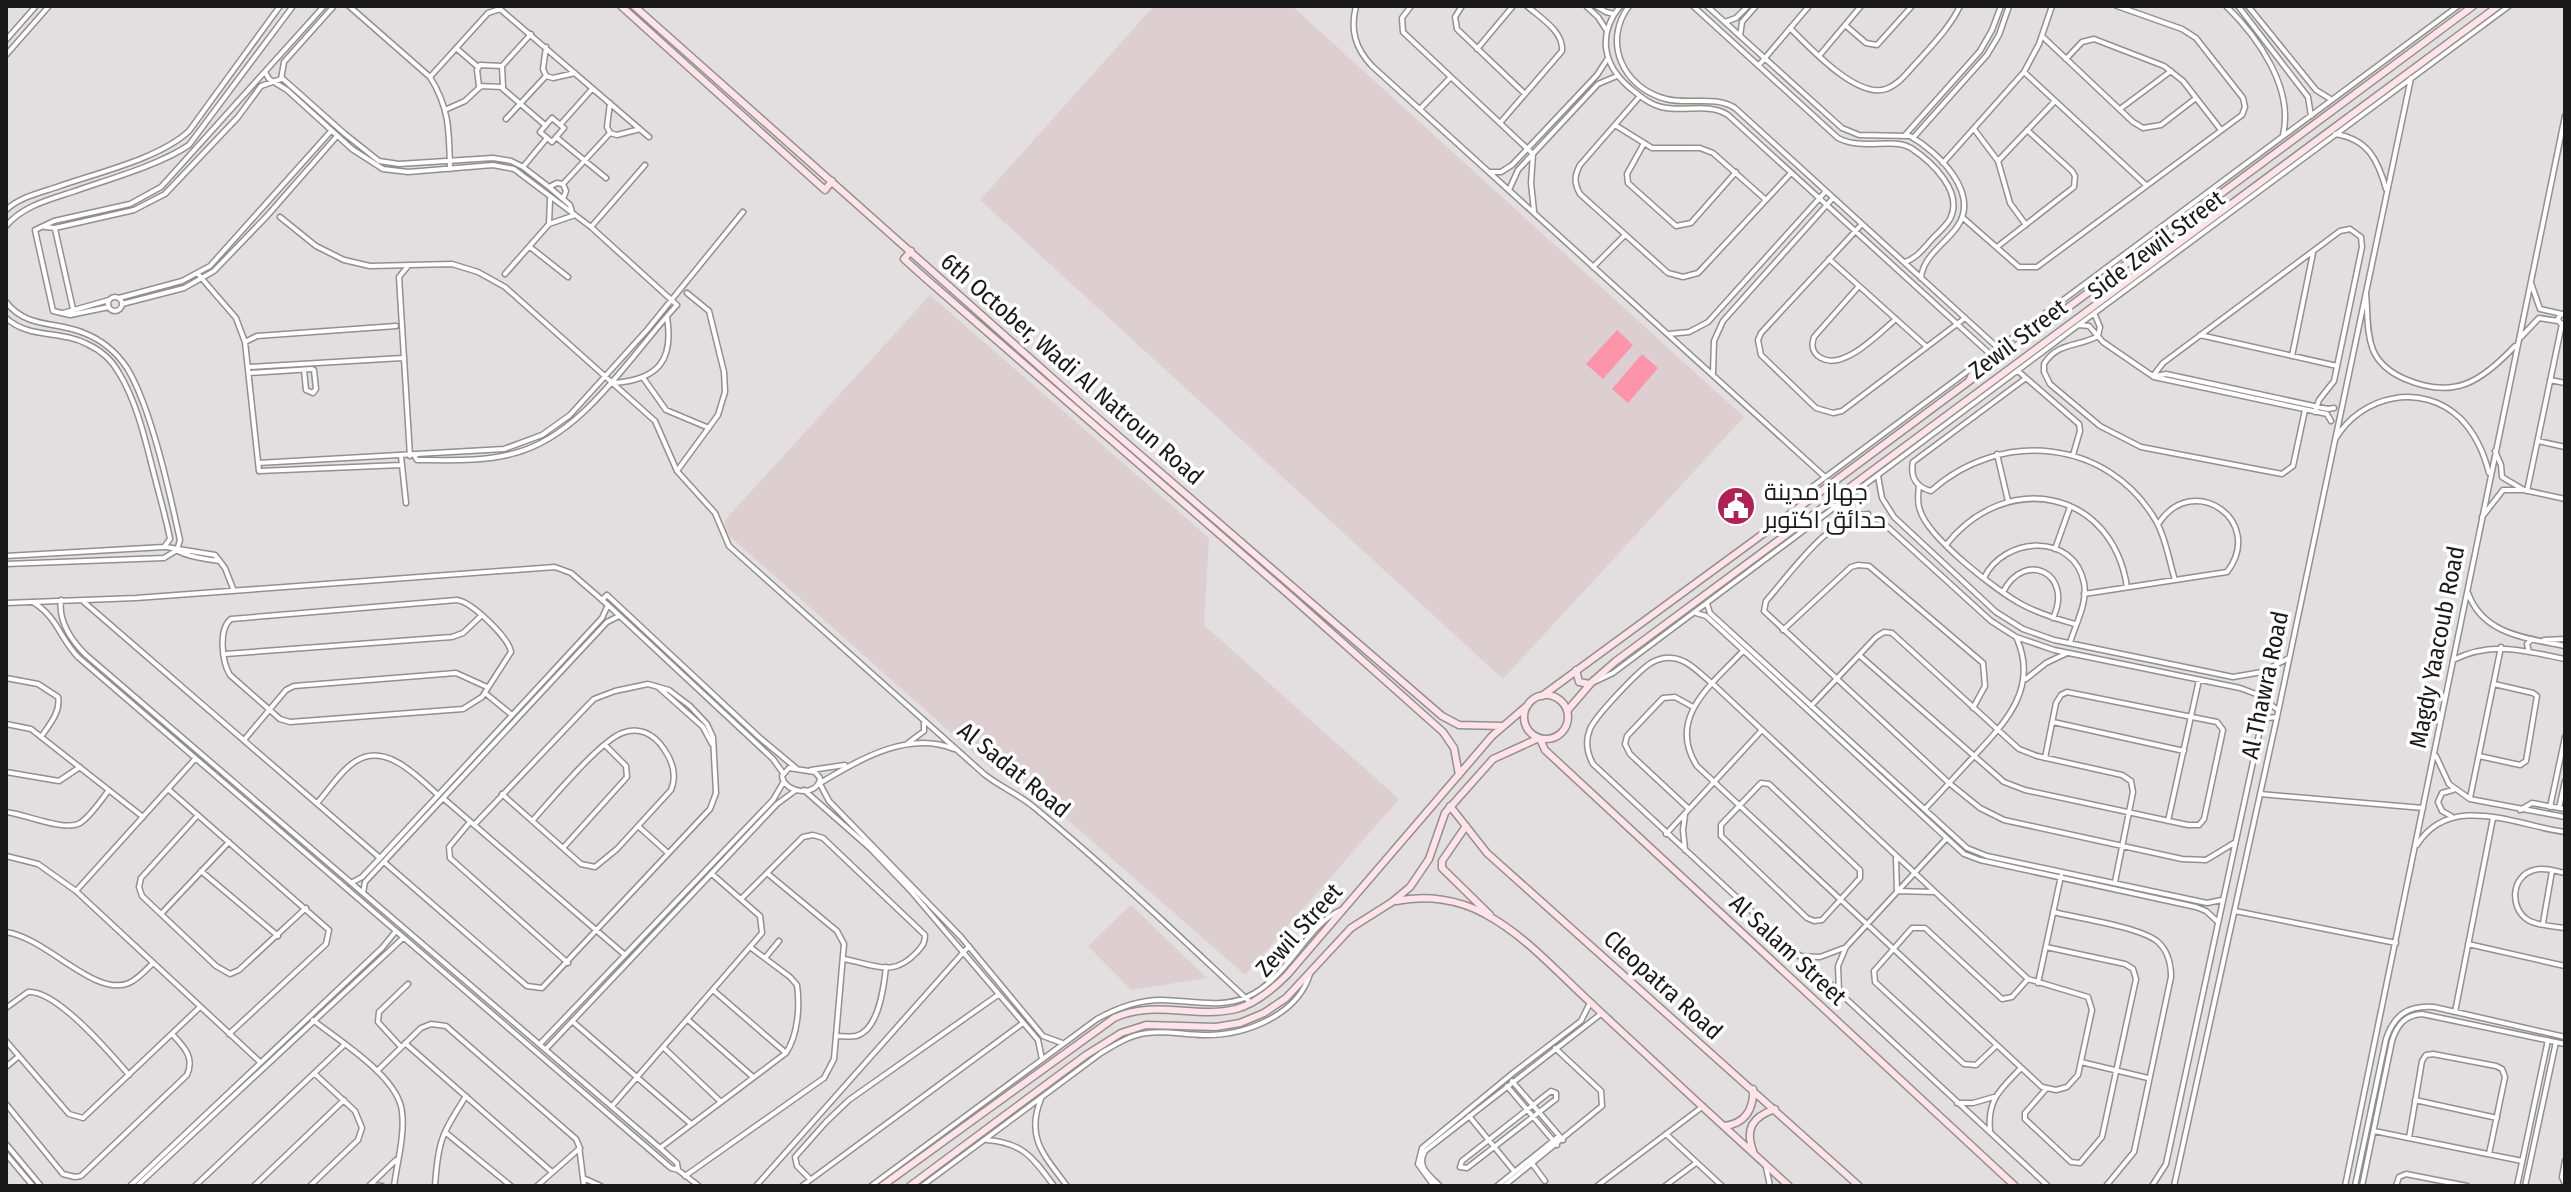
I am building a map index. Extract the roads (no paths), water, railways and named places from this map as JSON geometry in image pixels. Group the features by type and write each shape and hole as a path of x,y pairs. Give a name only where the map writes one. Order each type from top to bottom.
{"main road":[{"path":"621,6 825,190 832,181"},
{"name":"6th October, Wadi Al Natroun Road","path":"634,6 1086,408 1378,662 1453,722"},
{"name":"Zewil Street","path":"1542,696 2473,6"},
{"name":"Zewil Street","path":"1567,711 1592,682 1768,547 2448,48 2498,6"},
{"path":"2433,25 2438,32"},
{"path":"2239,178 2249,162"},
{"name":"6th October, Wadi Al Natroun Road","path":"911,251 904,259 1287,593 1451,742"},
{"path":"1970,381 1977,364"},
{"path":"1944,400 1947,407 1953,409"},
{"path":"1929,411 1939,421"},
{"path":"1768,547 1774,554"},
{"path":"1576,670 1579,682 1592,682"},
{"path":"1542,696 1557,698 1567,711 1568,723 1554,738 1540,738 1530,733 1525,724 1524,714 1528,705 1542,696"},
{"name":"Zewil Street","path":"888,1185 907,1167 1112,1015 1158,1004 1218,1011 1236,1009 1287,975 1502,726 1528,705"},
{"path":"1459,775 1451,742 1455,733 1453,722 1469,726 1502,726"},
{"name":"Zewil Street","path":"910,1186 921,1182 963,1152 1086,1055 1099,1050 1104,1042 1132,1028 1240,1023 1264,1013 1286,998 1346,932 1410,887 1423,869 1441,820 1450,806 1493,759 1540,738"},
{"name":"Al Salam Street","path":"1540,738 1545,750 2015,1186"},
{"path":"1482,749 1491,753 1493,759"},
{"name":"Cleopatra Road","path":"1450,806 1487,853 1859,1186"},
{"path":"1466,826 1443,860 1442,868 1492,918 1538,954 1789,1186"},
{"path":"1392,902 1439,899 1464,905 1492,918"},
{"path":"1345,908 1351,916 1361,919"},
{"path":"1334,921 1346,932"},
{"path":"1204,1026 1204,1035"},
{"path":"1093,1031 1097,1041 1104,1042"},
{"path":"1076,1044 1083,1048 1086,1055"},
{"path":"1724,1126 1739,1122 1750,1111 1753,1089"},
{"path":"1754,1154 1748,1138 1749,1130 1763,1114 1775,1109"},
{"path":"907,1167 911,1175 921,1182"}],"street":[{"path":"6,40 36,6"},
{"path":"6,55 49,6"},
{"path":"6,210 24,198 176,142 189,131 280,6"},
{"path":"6,226 28,208 182,150 194,140 293,6"},
{"path":"324,6 265,72 238,117 165,194 139,208 86,222 36,229 51,308 55,312 73,314 109,307 116,311 122,304 184,288 203,279 219,267 276,206 339,133"},
{"path":"289,88 282,78 282,64 334,6"},
{"path":"349,6 430,77 447,109 450,169"},
{"path":"1356,6 1353,31 1363,56 1825,477"},
{"path":"1411,6 1402,18 1403,32 1533,154"},
{"path":"1462,6 1455,17 1457,29 1525,94"},
{"path":"1477,49 1513,6"},
{"path":"1500,123 1559,56 1563,45 1558,35 1527,6"},
{"path":"1586,6 1602,21 1607,31 1608,58 1617,76 1640,96 1654,105 1669,109 1723,112 1990,354"},
{"path":"1596,6 1614,14"},
{"path":"1607,31 1620,6"},
{"path":"1629,6 1621,17 1615,36 1618,56 1627,74 1660,98 1729,104 1998,348"},
{"path":"1693,6 1838,138 1863,146 1903,145 1943,178 1952,195 1950,218 1917,255 1903,262"},
{"path":"1707,6 1842,128 1859,135 1905,134 1960,183 1964,202 1962,217 1956,229 1925,262 1921,278"},
{"path":"1725,22 1736,18 1748,6"},
{"path":"1740,36 1742,22 1756,6"},
{"path":"1758,66 1809,6"},
{"path":"1819,56 1861,6"},
{"path":"1845,25 1866,43 1877,45 1912,6"},
{"path":"1790,28 1819,56 1857,85 1867,89 1888,88 1898,83 1941,36 1960,6"},
{"path":"1905,134 1980,51 2001,6"},
{"path":"1913,138 1987,55 1999,35 2009,6"},
{"path":"1942,164 2024,72 2042,36 2052,6"},
{"path":"1962,217 2019,267 2037,267 2242,115 2245,102 2201,43 2182,29 2117,6"},
{"path":"2226,6 2256,43 2282,90 2285,109 2282,137"},
{"path":"2311,116 2308,97 2240,8 2248,6 2316,90 2332,100"},
{"name":"Side Zewil Street","path":"1811,499 1812,487 1825,477 2458,6"},
{"name":"Side Zewil Street","path":"1592,682 1613,673 1694,614 1878,476 1976,397 2018,371 2448,48 2509,6"},
{"path":"430,77 495,9 504,11 649,137"},
{"path":"303,30 308,35"},
{"path":"502,88 502,66 531,34"},
{"path":"2042,36 2138,126 2150,129 2161,125 2196,98"},
{"path":"2066,59 2082,42 2094,39 2171,71 2221,130"},
{"path":"546,47 543,69 546,76"},
{"path":"456,48 478,67 480,87"},
{"path":"1489,172 1507,169 1597,75 1608,58"},
{"path":"478,67 502,66"},
{"path":"234,71 241,76"},
{"path":"2120,109 2171,71"},
{"path":"265,72 269,79 289,88 362,157 388,171 493,165 509,167 574,213 677,305 613,382 564,429 526,450 499,457 417,460 412,456 399,277 409,264"},
{"path":"2024,72 2146,185"},
{"path":"546,76 553,78 575,73"},
{"path":"506,119 546,76"},
{"path":"1509,190 1515,174 1598,84 1617,76"},
{"path":"1420,109 1451,77"},
{"path":"45,227 54,221 137,201 161,187 263,84 282,78"},
{"name":"Al Thawra Road","path":"2174,1186 2411,78"},
{"path":"447,109 465,101 480,87 502,88 546,126"},
{"path":"560,125 592,89"},
{"path":"2308,97 2316,90"},
{"path":"1640,96 1580,165 1575,180 1580,194 1668,273 1691,276 1704,267 1791,173"},
{"path":"1998,161 2055,101"},
{"path":"610,103 607,127 610,133 617,135 640,129"},
{"name":"Magdy Yaacoub Road","path":"2345,1186 2565,116"},
{"path":"552,118 560,125 564,128 552,142 540,132 552,118"},
{"path":"1615,125 1643,145 1661,150 1707,150 1766,200"},
{"path":"63,313 198,274 222,255 334,128"},
{"path":"1974,129 1998,161 2010,203 2026,225"},
{"path":"1997,247 2071,191 2075,181 2072,171 2027,130"},
{"path":"339,133 384,162 498,158 523,167 563,199 574,213"},
{"path":"563,184 610,133"},
{"path":"2335,134 2356,140 2373,154 2386,190"},
{"path":"556,137 606,178"},
{"path":"523,167 547,138"},
{"path":"1643,145 1629,170 1628,183 1676,226 1691,223 1736,172"},
{"path":"1533,154 1531,183 1534,213"},
{"path":"591,227 645,165"},
{"path":"549,187 563,184"},
{"path":"563,184 566,191 563,199"},
{"path":"1668,334 1689,332 1708,322 1826,191"},
{"path":"549,224 550,197"},
{"path":"1713,375 1712,353 1723,321 1833,198"},
{"path":"270,201 276,206"},
{"path":"258,463 412,456 504,449 524,444 560,424 607,376 743,212"},
{"path":"505,274 549,224 574,213"},
{"path":"84,215 86,222"},
{"name":"Al Sadat Road","path":"280,217 316,246 338,258 363,265 452,264 497,282 655,421 677,471 709,505 724,529 729,546 988,777 1027,801 1059,828 1248,1000"},
{"path":"1862,224 1761,333 1758,340 1761,355 1816,408 1824,412 1842,411 1965,318"},
{"path":"55,228 73,309"},
{"path":"2154,377 2163,363 2314,251 2345,229 2354,230 2362,242 2334,381 2323,393 2316,409"},
{"path":"1593,267 1625,235"},
{"path":"530,247 568,277"},
{"path":"2292,356 2314,251"},
{"path":"1829,259 1927,347"},
{"path":"388,266 399,277"},
{"path":"198,274 236,318 245,342 258,470 401,465"},
{"path":"2365,287 2370,340 2380,361 2389,370 2425,387 2452,388 2476,380 2494,367 2539,318 2540,309 2531,282"},
{"path":"1859,286 1814,337 1814,353 1826,360 1847,358 1896,319"},
{"path":"677,471 710,428 724,400 724,372 709,311 687,293"},
{"path":"119,298 122,304"},
{"path":"109,300 109,307"},
{"path":"6,302 26,320 71,328 105,345 127,368 148,420 179,537 177,550 164,558 6,564"},
{"path":"2526,490 2562,323 2558,317 2563,314 2565,306"},
{"path":"2540,309 2563,314"},
{"path":"2094,313 2100,327 2098,336 2090,341 2072,343 2054,353 2044,364 2045,376 2050,384 2100,426 2141,447 2282,474 2293,466 2305,410"},
{"path":"613,382 644,379 655,371 667,350 670,337 667,316"},
{"path":"6,318 25,330 73,338 102,352 119,373 143,432 170,536 164,547"},
{"path":"2539,318 2562,323"},
{"path":"245,342 257,336 396,326"},
{"path":"2077,326 2089,326 2154,377 2305,410 2334,408"},
{"path":"2200,335 2337,366"},
{"path":"249,370 403,358"},
{"path":"249,370 304,370 314,370 316,389 313,393 306,390 304,370"},
{"path":"2018,371 2079,424 2073,456"},
{"path":"2154,377 2166,374 2316,409 2327,414 2331,421"},
{"path":"2026,378 1913,462 1912,471 1919,486 1918,502 1922,515 1946,545 1984,578 2020,604 2075,624"},
{"path":"644,379 663,408 710,428"},
{"path":"2550,380 2565,383"},
{"path":"2333,444 2348,421 2367,406 2401,398 2423,400 2443,407 2462,420 2480,447 2490,476"},
{"path":"139,422 148,420"},
{"path":"143,432 151,430"},
{"path":"2538,441 2565,447"},
{"path":"1919,486 1931,491 1962,468 1997,454 2035,450 2073,456 2094,464 2122,482 2146,506 2158,524 2175,580"},
{"path":"2480,519 2503,490 2504,480 2495,451"},
{"path":"1997,454 2008,501"},
{"path":"401,456 406,503"},
{"path":"1878,476 1882,498 1889,511 1996,612 2023,629 2070,644 2242,677 2262,672 2289,658"},
{"path":"2504,480 2526,490 2565,499"},
{"path":"2503,490 2526,490"},
{"path":"1946,545 1971,518 1988,508 2008,501 2046,500 2083,514 2105,534 2120,559 2127,587"},
{"path":"2084,594 2227,572 2237,557 2237,530 2221,508 2204,501 2177,505 2158,524"},
{"path":"1827,504 1880,520 1991,621 2016,637 2067,653 2240,688 2256,694 2277,713 2261,725 2166,1164 2152,1186"},
{"path":"2055,549 2070,507"},
{"path":"1880,520 1881,515 1889,511"},
{"path":"1868,514 1851,517 1830,531 1766,601 1764,611 1949,783 1980,808 1997,817 2122,846 2198,861 2215,856 2234,843"},
{"path":"1984,578 1996,560 2017,547 2042,545 2065,555 2080,572 2084,594 2070,644"},
{"path":"6,556 164,547 187,556 221,561 234,591"},
{"path":"6,603 234,591 552,566 568,571 773,759 783,773 783,783 780,791 756,818 540,1045"},
{"path":"1783,630 1851,567 1869,566 1983,663 1985,686 1973,708"},
{"path":"2003,592 2021,571 2033,569 2044,572 2059,589 2060,601 2053,618"},
{"path":"2468,590 2472,603 2488,623 2499,630 2565,646"},
{"path":"602,600 607,595 769,747 796,768"},
{"path":"61,600 63,622 80,649 196,759 671,1168 699,1186"},
{"path":"457,600 467,603 511,648 509,659 473,705 456,711 295,723 280,719 230,675 225,654 223,627 235,618 457,600"},
{"path":"82,601 527,986 542,988 568,963 713,803 716,786 712,734 703,719 669,690 657,685 636,684 594,699 449,847 450,858 568,963"},
{"path":"33,602 48,612 78,657 231,781 546,1049 677,1163 678,1170"},
{"path":"1707,603 1708,611 1778,679 1946,839 1970,854 2197,904 2222,900"},
{"path":"363,893 363,885 370,873 604,620 608,605"},
{"path":"1694,614 1706,616 1743,651 1811,706 1828,726"},
{"path":"225,654 452,637 463,633 481,616"},
{"path":"479,756 512,715 604,620 619,616"},
{"path":"57,624 63,622"},
{"path":"1811,706 1880,634 1892,633 2019,749 2129,778 2134,788 2115,882"},
{"path":"1924,810 1998,730 2015,706 2024,681 2024,662 2016,637"},
{"path":"2529,652 2527,644 2532,639"},
{"path":"2542,641 2565,639"},
{"path":"2453,660 2484,648 2501,647 2565,659"},
{"path":"2470,799 2501,647"},
{"path":"1743,651 1713,684 1693,707 1687,721 1688,745 1697,766 2021,1068 2046,1089 2061,1089 2071,1084 2078,1075 2081,1062 2092,1010 2090,999 2082,993 2028,979 1713,684 1682,661 1667,658 1646,666 1593,723 1587,747 1593,764 2048,1186"},
{"path":"2024,681 2046,663 2067,653"},
{"path":"1859,655 1999,779 2014,787 2129,813 2196,826 2204,819 2223,730 2217,722 2067,692 2058,698 2045,758"},
{"path":"244,740 286,690 294,686 456,673 486,690 512,715"},
{"path":"2240,688 2242,677"},
{"path":"6,678 38,684 58,697 60,704 41,737"},
{"path":"2168,821 2199,680"},
{"path":"2479,756 2520,765 2526,761 2537,696 2494,684"},
{"path":"1688,811 1630,754 1625,744 1627,736 1663,698 1675,697 1693,707"},
{"path":"906,744 924,731 923,718"},
{"path":"2052,722 2184,751"},
{"path":"6,724 31,729 143,817"},
{"path":"502,794 532,821 581,864 595,867 671,790 674,778 671,763 660,743 644,732 626,731 605,745 532,821"},
{"path":"1666,834 1761,731"},
{"path":"2550,807 2565,737"},
{"path":"807,770 848,765 906,744 928,742 960,752"},
{"path":"563,848 627,777 626,766 605,745"},
{"path":"2435,752 2444,776 2456,790 2470,799 2565,817"},
{"path":"317,803 353,763 371,757 389,758 402,764 625,955"},
{"path":"76,891 196,759"},
{"path":"783,783 796,790 812,790 848,765"},
{"path":"6,772 59,781 80,767"},
{"path":"783,773 789,768 796,768 818,775 829,801 969,946 1040,1038 1042,1059"},
{"path":"226,786 231,781"},
{"path":"2520,810 2532,803 2562,808 2565,781"},
{"path":"1758,784 1769,784 1860,870 1860,878 1840,900 1818,921 1810,920 1721,836 1721,825 1758,784"},
{"path":"168,789 327,926 329,933 326,944 229,1034"},
{"path":"6,812 64,827 72,826 86,817 109,790"},
{"path":"546,1049 782,799 796,790"},
{"path":"804,790 871,849 1023,1023 1040,1038 1062,1043"},
{"path":"2451,816 2439,807 2439,797 2446,790 2456,790"},
{"path":"1899,791 1970,854"},
{"path":"2260,794 2423,808"},
{"path":"1686,852 1683,830 1688,811"},
{"path":"2241,814 2255,817"},
{"path":"2415,848 2430,828 2451,816 2469,814 2565,832"},
{"path":"198,815 139,882 142,896 216,966 230,974 239,970 306,908"},
{"path":"756,818 761,823"},
{"path":"2455,1012 2493,818"},
{"path":"638,826 668,853"},
{"path":"741,899 803,837 813,835 823,838 925,935 923,946 900,967 844,959"},
{"path":"1839,993 1838,966 1846,947 1946,839"},
{"path":"161,914 229,842"},
{"path":"1895,855 1897,891"},
{"path":"6,856 38,864 76,891 260,1062"},
{"path":"329,874 334,868"},
{"path":"2565,873 2536,869 2528,872 2521,878 2514,894 2519,911 2525,918 2565,928"},
{"path":"201,871 278,936"},
{"path":"2543,924 2552,871"},
{"path":"351,883 370,873"},
{"path":"685,1176 824,1078 834,1059 844,944 837,931 767,873"},
{"path":"612,1106 762,933 762,921 712,874"},
{"path":"2061,874 2115,882 2197,904 2218,922"},
{"path":"2038,983 2061,874"},
{"path":"1897,891 1935,892"},
{"path":"1248,1000 1268,985 1327,918 1345,908"},
{"path":"2235,911 2396,943"},
{"path":"2053,912 2147,935 2166,952 2171,977 2134,1152 2106,1186"},
{"path":"1997,1045 1978,1063 1970,1066 1964,1064 1874,979 1874,971 1912,928 1922,927 2002,999 2012,997 2028,979"},
{"path":"130,1186 287,1040 386,945 396,931"},
{"path":"6,932 34,940 94,981 107,985 132,982 153,963"},
{"path":"137,1186 260,1062 313,1020 403,938"},
{"path":"765,958 779,941"},
{"path":"2468,944 2565,966"},
{"path":"386,945 391,949"},
{"path":"756,1186 969,946"},
{"path":"660,1148 786,1053 794,1033 797,985 750,947"},
{"path":"1797,955 1826,956 1846,947"},
{"path":"2046,947 2125,964 2133,969 2135,983 2102,1137 2080,1163 2071,1162 2025,1119 2025,1113 2046,1089"},
{"path":"429,960 434,954"},
{"path":"2210,957 2224,960"},
{"path":"837,1036 854,1036 864,1031 881,1005 886,967"},
{"path":"963,1152 986,1140 1042,1098 1099,1050 1148,1033 1204,1035 1246,1029 1273,1017 1301,992 1312,969"},
{"path":"408,984 379,1012 378,1022 552,1172"},
{"path":"713,990 786,1053"},
{"path":"6,1008 28,992 45,995 93,1034 130,1075"},
{"path":"810,1179 797,1166 795,1157 834,1113 999,994"},
{"path":"1437,1186 1421,1169 1420,1157 1424,1150 1553,1046 1581,1021 1590,1003"},
{"path":"6,1041 74,1117 88,1115 200,1007"},
{"path":"2355,1186 2386,1039 2392,1023 2406,1010 2418,1007 2455,1012 2565,1037"},
{"path":"1553,1046 1602,1013"},
{"path":"2362,1186 2394,1035 2400,1023 2410,1016 2422,1014 2565,1044"},
{"path":"871,1186 1062,1043 1112,1015"},
{"path":"687,1019 753,1077"},
{"path":"313,1020 394,1088 401,1103 403,1120 394,1186"},
{"path":"508,1027 513,1021"},
{"path":"572,1021 691,1124"},
{"path":"802,1186 1023,1023"},
{"path":"377,1071 426,1025 446,1026 576,1139 580,1148 584,1186"},
{"path":"6,1104 63,1174 81,1176 187,1075 191,1064 188,1052 172,1034"},
{"path":"2548,1040 2517,1183 2526,1184 2556,1042"},
{"path":"195,1186 344,1045"},
{"path":"1504,1186 1531,1161 1599,1110 1603,1096 1601,1091 1553,1046"},
{"path":"663,1047 721,1102"},
{"path":"2409,1138 2422,1061 2429,1054 2496,1066 2502,1069 2505,1077 2489,1154"},
{"path":"6,1067 19,1056"},
{"path":"2544,1056 2552,1057"},
{"path":"2081,1062 2149,1078"},
{"path":"1991,1133 1990,1113 1994,1097 2021,1068"},
{"path":"567,1079 572,1072"},
{"path":"310,1186 361,1134 359,1116 314,1074"},
{"path":"1511,1079 1561,1138"},
{"path":"1505,1083 1555,1143"},
{"path":"1548,1092 1556,1093 1556,1099 1534,1117 1467,1168 1460,1167 1460,1162 1533,1105 1548,1092"},
{"path":"435,1186 438,1149 444,1131 466,1096"},
{"path":"1957,1103 1973,1103 1994,1097"},
{"path":"1042,1098 1035,1116 1035,1130 1045,1156 1067,1186"},
{"path":"254,1186 344,1100"},
{"path":"2415,1100 2497,1118"},
{"path":"1457,1123 1481,1103"},
{"path":"1597,1186 1702,1107"},
{"path":"1469,1116 1514,1171"},
{"path":"444,1131 511,1186"},
{"path":"2374,1131 2522,1161"},
{"path":"1666,1134 1722,1186"},
{"path":"986,1140 1013,1145 1036,1161 1054,1186"},
{"path":"6,1144 41,1186"},
{"path":"537,1186 580,1148"},
{"path":"6,1154 32,1185 36,1179"},
{"path":"1036,1161 1045,1156"},
{"path":"370,1185 397,1159"},
{"path":"1497,1186 1531,1161"},
{"path":"1531,1161 1545,1181"},
{"path":"2565,1161 2562,1176 2565,1184"},
{"path":"1665,1186 1696,1163"},
{"path":"1765,1165 1770,1186"},
{"path":"2396,1186 2399,1177 2410,1174 2467,1186"},
{"path":"583,1178 601,1186"},
{"path":"370,1185 382,1186"}],"place":[{"name":"جهاز مدينة حدائق اكتوبر","path":"1736,506"}]}
